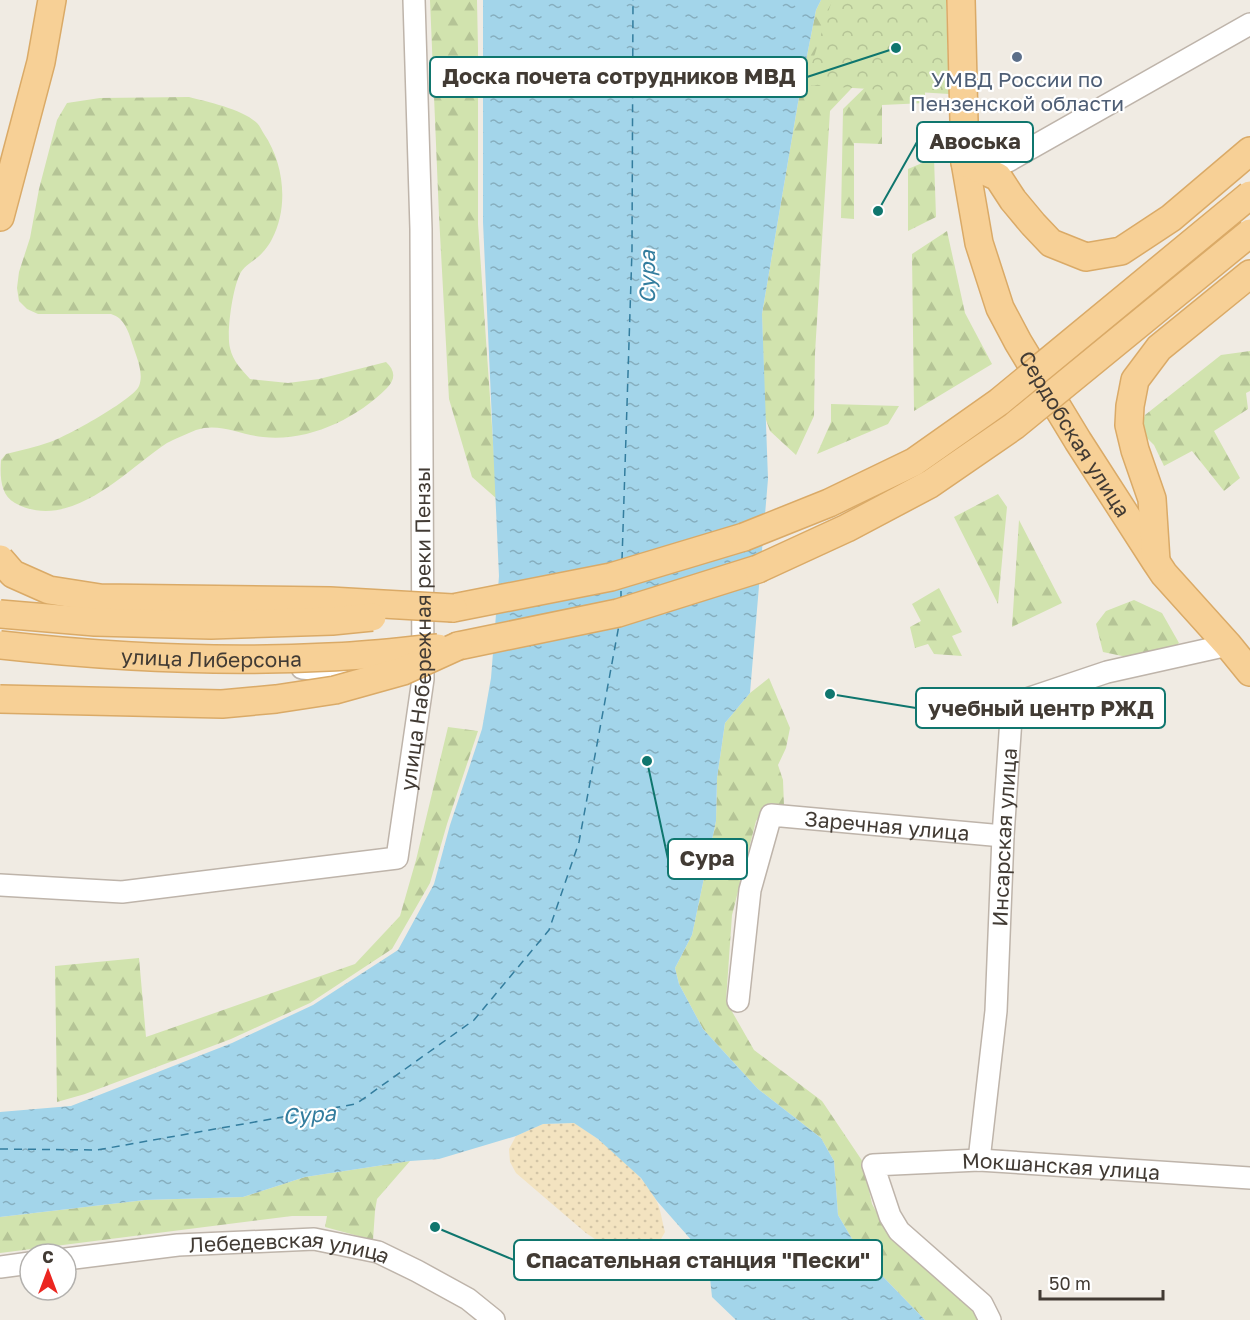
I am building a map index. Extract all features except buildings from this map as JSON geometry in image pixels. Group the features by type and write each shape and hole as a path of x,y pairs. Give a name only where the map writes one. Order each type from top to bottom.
{"main road":[{"path":"0,217 41,62 52,0"},
{"name":"Сердобская улица","path":"961,0 965,154 979,243 1000,308 1078,441 1164,574 1250,672"},
{"path":"965,154 998,177 1013,200 1051,243 1086,257 1121,251 1172,218 1250,151"},
{"path":"0,614 95,622 211,625 332,621 453,608 611,577 744,537 829,503 914,462 999,402 1250,195"},
{"path":"0,645 71,653 202,659 329,657 458,646 618,613 758,569 847,528 930,484 1014,426 1250,233"},
{"path":"1156,562 1152,499 1129,426 1135,380 1158,348 1250,274"},
{"path":"0,559 13,574 49,590 100,598 330,601 453,608"},
{"path":"0,699 222,704 276,699 335,690 403,671 458,646"}],"street":[{"name":"улица Набережная реки Пензы","path":"0,885 122,892 397,858 423,680 421,229 414,0"},
{"path":"965,154 1008,161 1250,24"},
{"name":"улица Либерсона","path":"0,639 423,680"},
{"name":"Инсарская улица","path":"979,1160 996,1011 1003,836 1012,704 1107,672 1228,645"},
{"name":"Заречная улица","path":"738,1001 750,890 771,815 1003,836"},
{"name":"Мокшанская улица","path":"990,1320 982,1304 899,1231 890,1216 873,1165 979,1160 1250,1178"},
{"name":"Лебедевская улица","path":"78,1258 178,1245 314,1239 378,1252 468,1299 489,1319"},
{"path":"0,1267 18,1265"}],"green space":[{"path":"430,0 477,0 478,224 497,499 472,477 449,399"},
{"path":"821,0 895,0 887,51 830,111 815,353 814,416 796,455 770,431 765,417 762,314 800,91 816,10"},
{"path":"832,0 946,0 949,94 805,85"},
{"path":"889,64 925,87 925,103 882,105 882,144 854,143 854,219 841,218 843,109"},
{"path":"189,97 234,110 251,118 260,127 271,146 280,172 282,199 277,226 266,249 241,272 233,298 229,341 231,353 238,365 250,379 288,383 319,379 386,362 393,371 392,381 375,399 361,409 314,432 280,438 255,436 213,427 196,430 167,443 96,495 76,505 56,510 36,510 15,503 6,495 2,484 1,460 6,454 50,442 84,426 125,400 139,386 141,376 130,336 123,322 116,316 111,314 38,314 27,309 19,301 17,288 19,272 30,238 39,189 57,120 67,103 100,98"},
{"path":"934,158 936,217 908,231 908,169"},
{"path":"947,231 965,313 992,364 914,411 912,254"},
{"path":"1250,351 1250,391 1246,393 1248,409 1214,431 1240,478 1224,491 1192,451 1164,466 1154,445 1145,436 1141,427 1145,415 1221,355"},
{"path":"831,404 899,406 888,424 817,454 831,422"},
{"path":"998,494 1007,507 998,604 954,517"},
{"path":"1019,520 1062,603 1012,627"},
{"path":"939,588 962,632 952,636 962,656 934,654 928,644 915,648 910,627 921,621 912,604"},
{"path":"1134,600 1162,613 1179,643 1170,651 1127,657 1103,652 1096,624 1106,611"},
{"path":"769,678 790,728 786,748 778,765 783,780 784,806 769,805 756,821 732,915 726,1001 754,1050 822,1101 863,1162 872,1204 889,1234 975,1308 982,1320 925,1320 861,1254 838,1215 834,1161 821,1138 758,1089 703,1029 679,984 675,968 692,935 716,821 717,778 725,723 750,693"},
{"path":"448,727 478,731 430,883 392,949 310,1003 231,1039 85,1094 57,1102 55,966 139,958 146,1037 355,964 400,916"},
{"path":"410,1161 377,1199 373,1240 325,1227 327,1216 292,1216 78,1243 18,1242 18,1251 0,1253 0,1217 145,1200 243,1197 305,1177"}],"sand":[{"path":"575,1123 608,1147 630,1167 656,1200 665,1232 658,1244 646,1252 622,1252 601,1243 586,1233 516,1173 510,1162 509,1149 516,1136 543,1124"}],"water":[{"path":"483,0 821,0 816,10 800,91 762,314 768,479 750,693 725,723 717,778 716,821 692,935 675,968 679,984 703,1029 758,1089 821,1138 834,1161 838,1215 861,1254 925,1320 736,1320 712,1297 708,1259 657,1201 641,1178 598,1139 574,1123 543,1124 516,1136 439,1159 410,1161 305,1177 243,1197 145,1200 0,1217 0,1112 71,1106 232,1043 313,1005 398,950 434,884 450,825 482,729 491,678 499,576 483,222"}],"ferry route":[{"path":"622,560 632,250 633,0"},
{"path":"621,589 621,599"},
{"path":"0,1149 97,1150 356,1104 474,1020 549,930 579,842 619,625"}],"place":[{"name":"Доска почета сотрудников МВД","path":"896,48"},
{"name":"УМВД России по Пензенской области","path":"1017,57"},
{"name":"Авоська","path":"878,211"},
{"name":"учебный центр РЖД","path":"830,694"},
{"name":"Сура","path":"647,761"},
{"name":"Спасательная станция \"Пески\"","path":"435,1227"}]}
